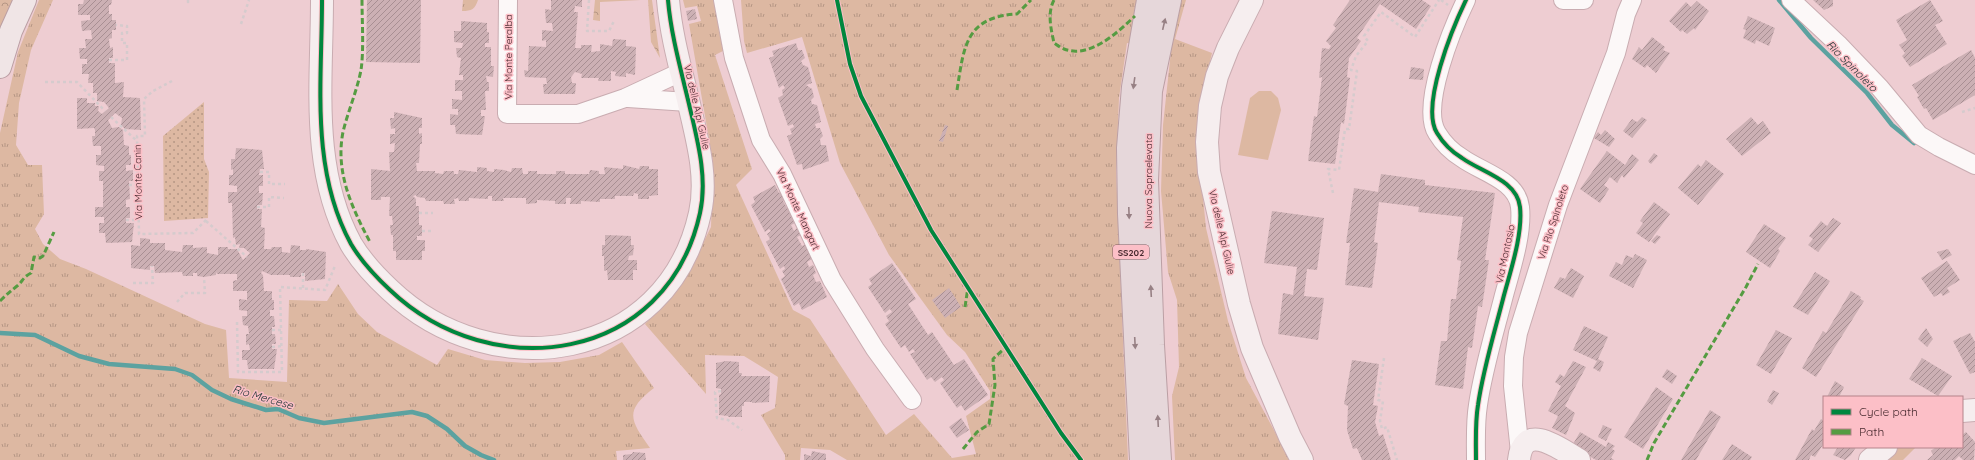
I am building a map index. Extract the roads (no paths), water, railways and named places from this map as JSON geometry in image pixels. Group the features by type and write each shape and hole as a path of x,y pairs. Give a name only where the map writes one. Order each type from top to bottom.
{"highway":[{"name":"Nuova Sopraelevata","path":"1148,0 1151,91 1147,180 1153,345 1160,460"},
{"name":"Nuova Sopraelevata","path":"1141,460 1128,181 1130,116 1149,47 1170,0"}],"main road":[{"path":"0,68 11,31 25,0"}],"street":[{"name":"Via delle Alpi Giulie","path":"322,0 322,141 324,168 330,192 352,245 384,285 423,317 442,327 494,344 546,349 586,341 621,326 660,293 676,271 686,253 694,233 700,210 702,166 681,72 668,0"},
{"name":"Via Monte Peralba","path":"508,0 507,114 578,114 625,98 681,72"},
{"name":"Via Monte Mangart","path":"723,0 734,58 761,140 782,174 832,280 875,349 912,400"},
{"name":"Via delle Alpi Giulie","path":"1252,0 1228,48 1217,76 1210,106 1207,142 1209,172 1239,304 1252,348 1290,437 1302,460"},
{"name":"Via Montasio","path":"1466,0 1454,24 1440,68 1432,100 1432,119 1436,132 1447,146 1462,158 1512,188 1520,206 1520,225 1512,263 1481,384 1478,407 1476,460"},
{"path":"1563,0 1584,0"},
{"name":"Via Rio Spinoleto","path":"1520,456 1513,386 1514,357 1518,333 1558,205 1616,53 1626,14 1632,0"},
{"path":"1791,0 1838,44 1880,88 1919,135 1938,147 1975,166"},
{"name":"Via Monte Peralba","path":"625,98 688,102"},
{"path":"1963,411 1975,410"},
{"path":"1520,456 1526,443 1532,439 1540,438 1579,460"},
{"path":"1870,460 1885,448"}],"waterway":[{"name":"Rio Spinoleto","path":"1779,0 1811,38 1867,93 1892,125 1914,143"},
{"name":"Rio Mercese","path":"0,333 35,335 79,356 109,364 175,369 192,375 212,390 231,399 266,410 278,409 299,418 324,423 412,412 427,416 447,429 465,446 494,460"}]}
